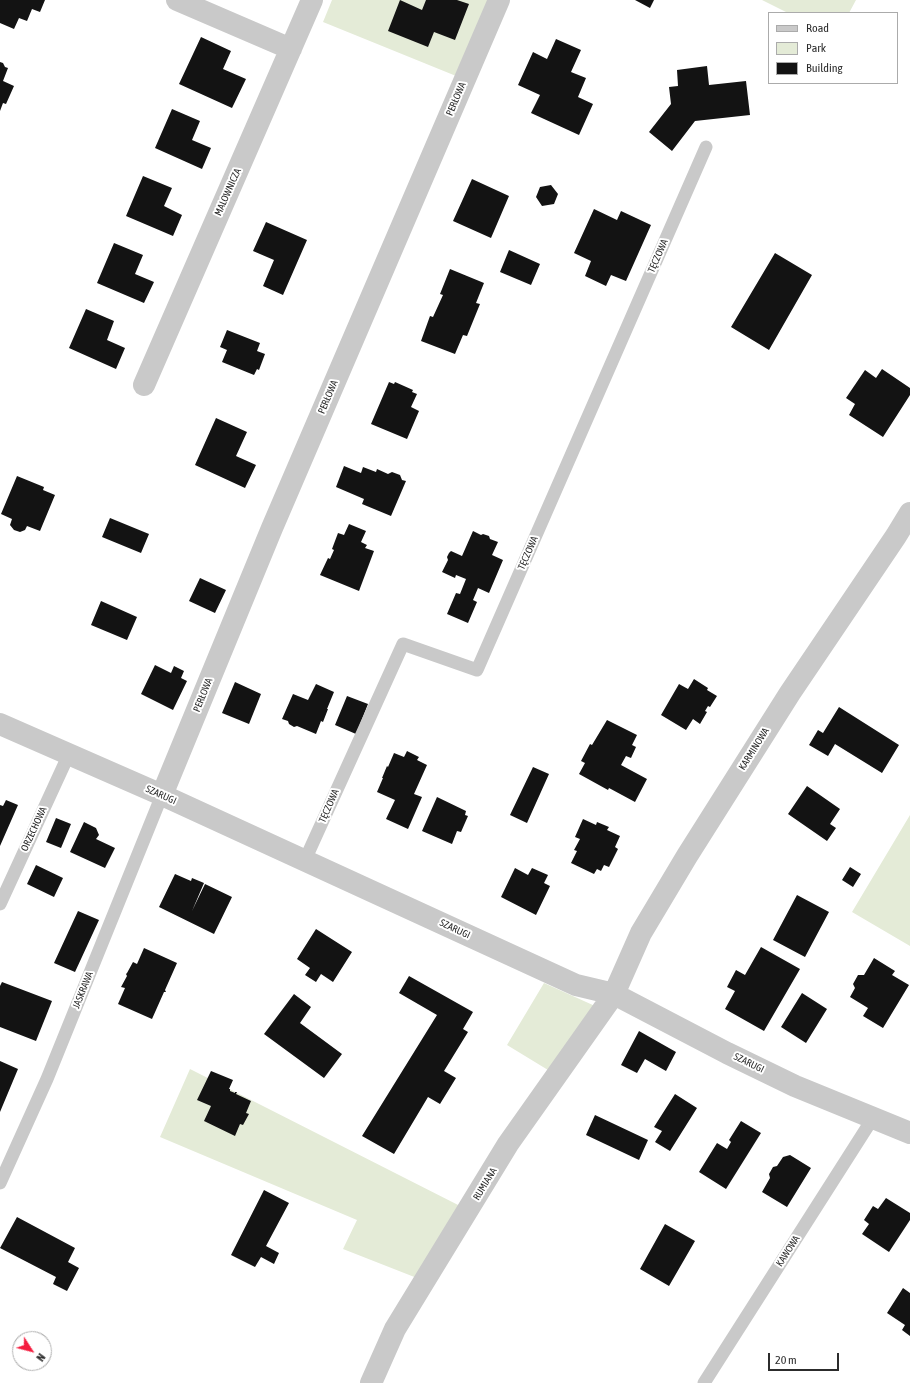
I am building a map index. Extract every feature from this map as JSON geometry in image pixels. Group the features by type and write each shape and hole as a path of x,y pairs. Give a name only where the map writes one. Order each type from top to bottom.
{"street":[{"path":"177,0 291,49"},
{"name":"MALOWNICZA","path":"144,385 312,0"},
{"name":"PERŁOWA","path":"162,795 272,528 499,0"},
{"name":"KARMINOWA","path":"614,994 641,933 688,856 790,693 910,513"},
{"name":"SZARUGI","path":"0,724 162,795 576,985 614,994 727,1053 788,1082 910,1133"},
{"name":"RUMIANA","path":"371,1383 395,1329 508,1144 614,994"}],"lane":[{"name":"TĘCZOWA","path":"305,860 403,644 477,670 706,147"},
{"name":"ORZECHOWA","path":"0,904 69,754"},
{"name":"JASKRAWA","path":"0,1183 47,1079 162,795"},
{"name":"KAWOWA","path":"704,1383 873,1118"}],"green space":[{"path":"332,0 494,0 461,78 323,22"},
{"path":"762,0 856,0 850,12 786,12"},
{"path":"910,815 910,946 852,912"},
{"path":"544,983 595,1006 548,1070 507,1045"},
{"path":"190,1069 466,1209 422,1280 343,1249 357,1220 160,1137"}],"building":[{"path":"0,0 45,0 40,12 32,9 27,21 19,18 14,29 0,23"},
{"path":"400,0 422,10 426,0 457,0 469,4 455,40 434,32 428,47 388,31"},
{"path":"635,0 654,0 650,8"},
{"path":"201,37 231,51 223,69 246,79 232,108 179,84"},
{"path":"556,39 581,50 571,72 586,78 578,97 593,104 579,135 531,113 540,95 518,85 533,52 547,59"},
{"path":"0,62 8,68 3,81 14,86 6,104 3,103 0,111"},
{"path":"707,66 709,85 746,81 750,115 695,121 672,151 649,132 671,104 669,87 678,86 677,70"},
{"path":"172,109 200,121 192,140 211,148 202,169 155,148"},
{"path":"143,176 172,188 164,206 182,215 173,236 126,216"},
{"path":"472,179 509,196 491,238 453,221"},
{"path":"551,185 558,194 554,204 542,206 536,197 540,187"},
{"path":"594,209 617,220 621,211 651,225 626,281 611,275 606,286 585,276 591,261 574,253"},
{"path":"266,222 307,240 283,295 263,286 274,260 253,251"},
{"path":"114,243 143,255 135,274 154,282 144,303 97,283"},
{"path":"509,250 540,264 531,285 500,272"},
{"path":"775,253 812,275 769,350 731,327"},
{"path":"450,269 484,283 476,303 480,304 467,336 463,335 455,354 421,341 430,316 433,317 443,295 440,294"},
{"path":"86,309 114,321 107,340 125,348 116,369 69,348"},
{"path":"227,330 260,343 257,351 265,354 259,370 257,369 254,375 222,362 227,350 220,347"},
{"path":"882,369 910,388 910,395 883,437 849,415 855,404 846,398 865,370 876,378"},
{"path":"389,382 394,384 395,382 413,390 412,392 417,394 411,407 419,411 407,439 371,424"},
{"path":"216,418 247,432 236,456 256,465 245,488 195,465"},
{"path":"344,466 361,473 363,467 376,472 377,469 388,474 392,472 400,475 402,480 406,481 391,516 362,504 364,499 336,487"},
{"path":"17,476 44,487 43,490 55,495 40,531 27,526 25,530 20,532 14,530 10,525 12,519 1,514"},
{"path":"110,518 149,534 141,553 102,537"},
{"path":"349,524 366,531 361,542 367,545 365,548 374,551 359,591 320,575 328,558 330,559 334,550 332,549 338,533 344,535"},
{"path":"473,531 481,535 483,534 489,536 490,539 498,542 492,555 503,560 489,593 478,588 473,600 477,602 468,623 447,614 456,593 460,594 466,579 456,575 455,578 442,572 448,560 447,557 451,551 462,556"},
{"path":"200,578 226,590 215,613 189,601"},
{"path":"101,601 137,617 127,640 91,625"},
{"path":"155,665 171,673 174,666 184,671 181,678 187,681 173,710 141,694"},
{"path":"694,679 717,696 710,707 708,706 705,711 707,712 700,724 693,719 686,730 661,715 679,684 688,689"},
{"path":"235,682 261,694 249,724 222,713"},
{"path":"316,684 334,692 323,722 321,721 316,734 297,726 294,727 289,724 288,721 282,719 293,694 308,700"},
{"path":"347,696 368,704 356,734 335,725"},
{"path":"839,707 899,745 882,773 835,744 828,756 809,745 818,730 823,733"},
{"path":"607,720 637,735 632,745 636,747 631,758 626,756 621,765 647,779 635,802 609,788 608,790 579,774 585,763 581,761 590,744 592,745"},
{"path":"407,751 419,757 417,760 427,765 414,794 422,797 408,829 386,819 395,800 377,792 387,766 388,767 394,753 404,757"},
{"path":"533,767 549,774 527,823 510,815"},
{"path":"807,786 840,809 830,824 836,828 827,841 788,814"},
{"path":"437,797 466,811 465,815 468,816 461,832 457,831 452,844 422,831"},
{"path":"6,800 18,805 0,846 0,805 3,806"},
{"path":"56,818 71,824 61,848 46,842"},
{"path":"583,819 596,825 597,822 609,827 607,830 620,836 615,847 618,849 609,867 604,865 601,871 597,869 594,874 571,863 577,851 574,850 580,839 575,837"},
{"path":"84,822 96,828 99,835 96,839 115,848 105,868 70,852"},
{"path":"36,865 63,878 54,897 27,884"},
{"path":"850,867 861,874 853,887 842,880"},
{"path":"515,868 528,875 532,868 548,875 544,883 550,886 536,915 501,897"},
{"path":"175,874 191,881 192,878 204,883 192,911 205,884 232,897 214,934 159,907"},
{"path":"797,895 829,912 805,957 773,940"},
{"path":"78,911 99,920 75,972 54,963"},
{"path":"316,929 352,952 333,982 321,974 316,982 305,975 310,968 297,959"},
{"path":"761,947 800,969 764,1031 725,1009 735,991 727,987 736,970 745,975"},
{"path":"144,948 177,963 165,990 166,992 164,992 152,1019 118,1004 125,988 121,987 127,976 126,974 133,962 137,964"},
{"path":"874,958 895,971 892,975 909,985 883,1028 863,1016 868,1008 850,997 855,988 853,984 858,975 864,975"},
{"path":"409,976 473,1012 463,1029 468,1032 444,1071 456,1078 440,1104 428,1097 394,1154 362,1136 437,1015 399,993"},
{"path":"2,982 52,1001 36,1041 0,1027 0,986"},
{"path":"802,993 827,1009 806,1043 781,1027"},
{"path":"294,994 311,1007 300,1023 342,1054 324,1078 264,1034"},
{"path":"639,1031 676,1052 666,1071 645,1059 637,1073 621,1065"},
{"path":"0,1061 18,1069 0,1112"},
{"path":"211,1071 233,1080 229,1089 230,1091 235,1093 237,1092 236,1094 251,1101 246,1113 249,1114 243,1125 240,1124 235,1136 204,1121 211,1106 197,1100"},
{"path":"675,1094 697,1108 670,1151 655,1142 662,1131 654,1127"},
{"path":"595,1115 648,1140 639,1160 586,1135"},
{"path":"741,1121 761,1133 726,1189 699,1172 717,1143 727,1149 731,1142 729,1140"},
{"path":"790,1155 811,1168 787,1207 762,1192 770,1178 769,1174 773,1167 777,1166 783,1157"},
{"path":"264,1190 289,1203 266,1246 279,1253 274,1264 261,1257 255,1267 231,1255"},
{"path":"886,1198 910,1213 910,1220 889,1252 862,1234 869,1224 864,1220 873,1206 878,1209"},
{"path":"17,1217 75,1248 68,1262 79,1268 67,1291 53,1284 56,1277 0,1248"},
{"path":"665,1224 695,1241 669,1286 640,1269"},
{"path":"903,1288 910,1293 910,1336 902,1330 905,1325 887,1313"}]}
